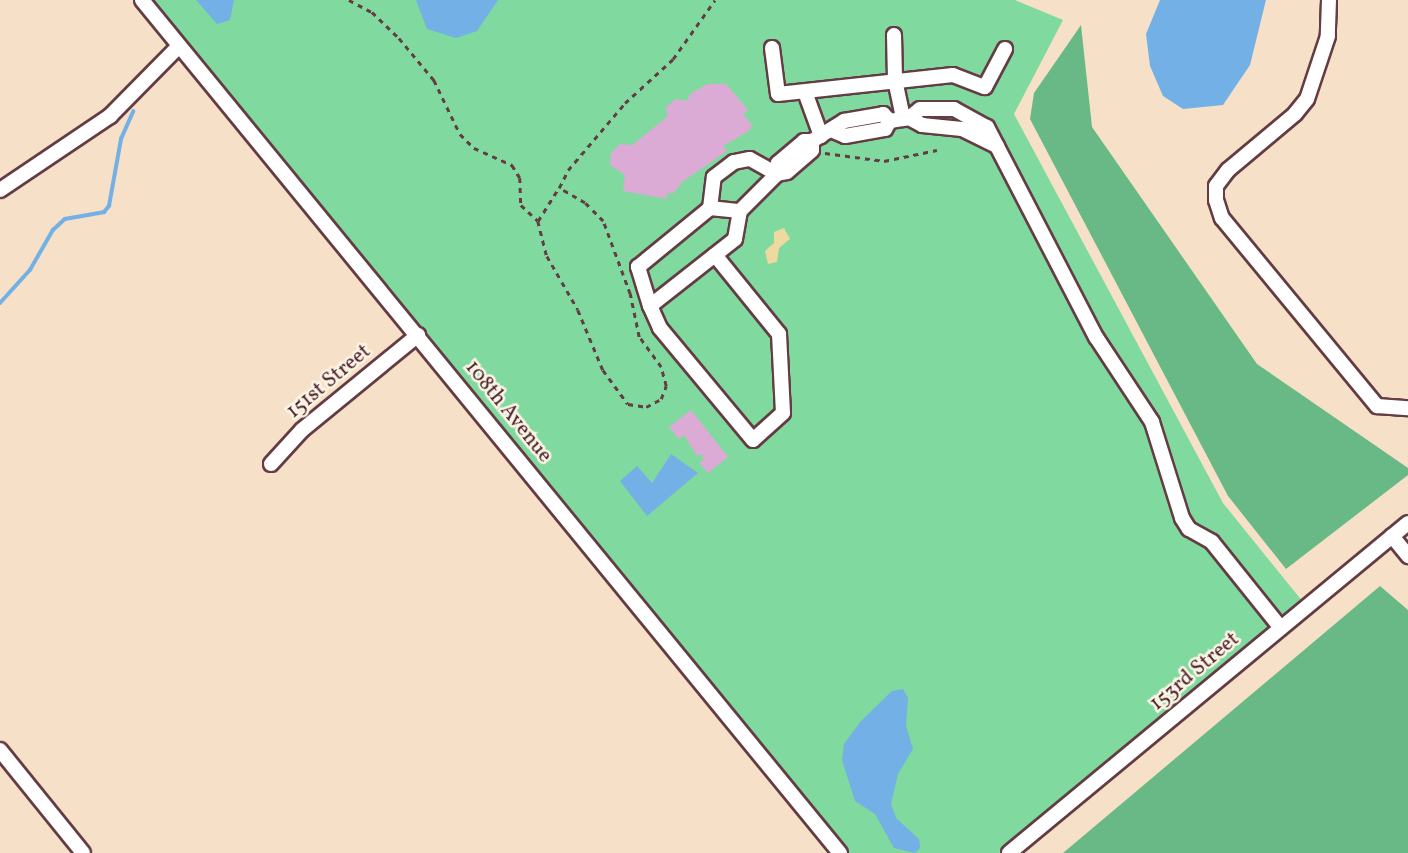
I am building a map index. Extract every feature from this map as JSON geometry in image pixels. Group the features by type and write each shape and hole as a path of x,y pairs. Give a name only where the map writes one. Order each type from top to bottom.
{"street":[{"name":"108th Avenue","path":"142,0 840,853"},
{"path":"1329,0 1328,36 1307,99 1296,114 1228,170 1216,186 1216,200 1222,218 1368,397 1390,410 1408,408"},
{"path":"894,35 895,80 901,119"},
{"path":"0,190 110,116 179,46"},
{"path":"772,48 778,94 953,75 985,87 1005,49"},
{"path":"805,92 819,139"},
{"path":"650,306 735,239 740,211 777,174 787,172 819,139 884,129 901,119 922,125 962,129 997,146 1090,326 1152,422 1182,518 1189,529 1212,542 1281,628"},
{"path":"715,255 779,334 783,414 753,440 660,328 638,267 710,208 714,177 734,162 750,159 777,174"},
{"path":"710,208 740,211"},
{"name":"151st Street","path":"271,464 302,430 418,335"},
{"name":"153rd Street","path":"1009,853 1408,523"},
{"path":"1392,536 1408,556"},
{"path":"0,750 83,853"}],"path":[{"path":"349,0 372,12 399,38 434,80 460,134 474,148 512,164 520,178 521,205 538,221 547,256 616,392 628,404 646,407 661,399 666,386 661,367 639,337 630,294 603,221 585,203 559,188"},
{"path":"538,221 568,170 625,103 673,59 715,0"},
{"path":"819,139 884,162 937,150"}],"green space":[{"path":"152,0 1015,0 1063,20 1014,114 1223,503 1303,602 999,853 849,853"},
{"path":"1081,25 1092,127 1257,364 1408,468 1408,475 1286,569 1228,496 1030,119 1034,93"},
{"path":"1380,586 1408,610 1408,853 1063,853"}],"sand":[{"path":"784,228 790,239 779,248 777,262 768,264 765,251 774,243 774,232"}],"water":[{"path":"196,0 234,0 230,20 217,24"},
{"path":"416,0 498,0 477,31 456,38 427,29"},
{"path":"1160,0 1266,0 1250,65 1223,105 1183,109 1163,96 1150,66 1146,34"},
{"path":"671,454 698,473 647,516 620,481 637,466 652,483"},
{"path":"903,689 908,698 906,726 913,749 898,774 891,804 896,818 919,839 920,848 915,853 894,848 875,814 855,801 842,760 844,744 861,721 892,691"}],"building":[{"path":"708,84 726,84 748,110 743,114 752,125 749,131 723,146 727,151 682,182 674,193 667,193 667,199 623,191 625,175 610,165 611,153 620,144 632,145 667,117 666,107 676,99 687,101 691,93"},
{"path":"691,410 728,457 708,473 699,463 704,459 700,454 697,456 684,435 679,439 669,427"}],"waterway":[{"path":"0,303 30,270 53,230 65,219 104,212 109,206 121,139 133,112"}]}
